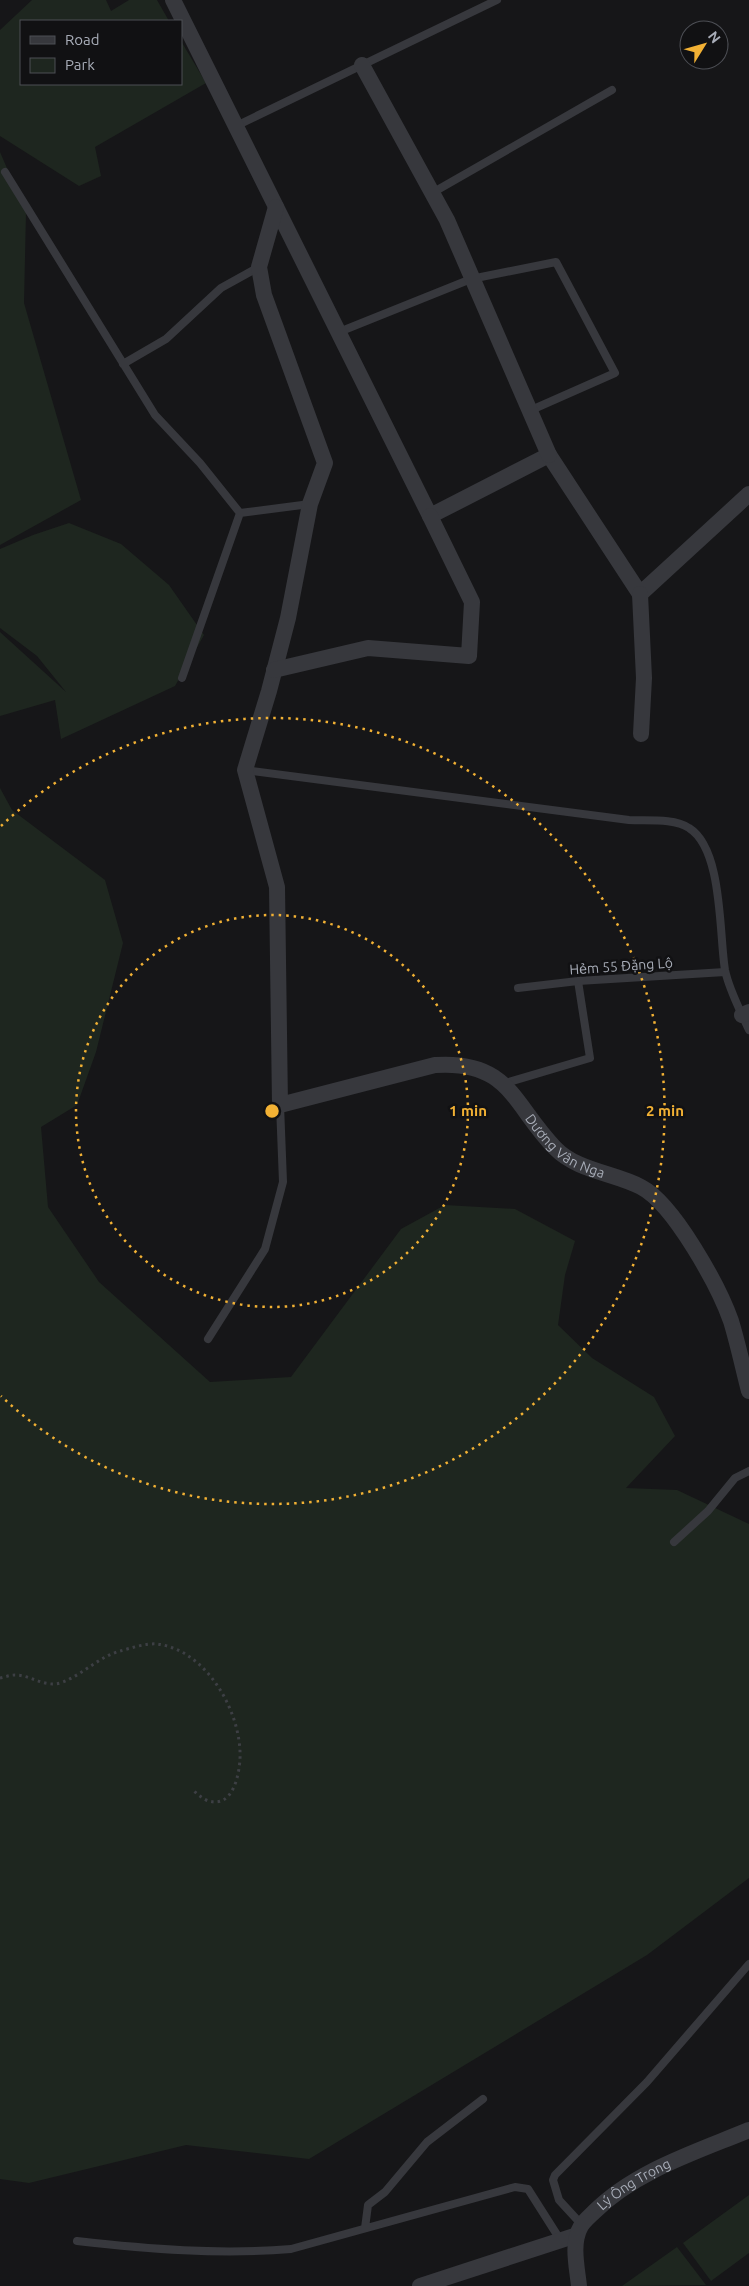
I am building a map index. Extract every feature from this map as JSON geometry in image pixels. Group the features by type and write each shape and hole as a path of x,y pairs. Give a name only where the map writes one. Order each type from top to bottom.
{"street":[{"path":"173,0 472,602 469,656 368,648 274,670"},
{"path":"362,65 447,220 549,455 640,594 644,678 641,734"},
{"path":"276,207 259,267 264,295 325,463 310,504 288,618 245,770 277,887 280,1105"},
{"path":"430,516 549,455"},
{"path":"640,594 749,494"},
{"name":"Dương Vân Nga","path":"280,1105 435,1065 452,1064 482,1070 502,1084 525,1109 556,1150 573,1160 643,1188 668,1211 694,1249 725,1307 749,1391"},
{"name":"Lý Ông Trọng","path":"580,2230 607,2198 664,2166 749,2130"},
{"path":"420,2286 561,2241 580,2230"},
{"path":"578,2286 576,2250 580,2230"}],"lane":[{"path":"236,126 497,0"},
{"path":"432,193 612,90"},
{"path":"5,172 155,415 200,463 240,513"},
{"path":"339,332 471,279 556,262 615,372 530,411"},
{"path":"123,364 166,339 220,288 259,267"},
{"path":"240,513 310,504"},
{"path":"182,678 240,513"},
{"path":"245,770 629,820 680,823 697,834 709,857 713,871 725,972 746,1013 749,1030"},
{"name":"Hẻm 55 Đặng Lộ","path":"518,988 578,981 725,972"},
{"path":"502,1084 590,1058 578,981"},
{"path":"208,1338 265,1249 283,1182 280,1105"},
{"path":"674,1542 708,1511 735,1478 749,1471"},
{"path":"580,2230 560,2200 553,2180 555,2175 647,2082 749,1964"},
{"path":"365,2228 368,2205 385,2192 427,2142 483,2099"},
{"path":"77,2241 155,2250 253,2252 291,2248 515,2187 528,2189 561,2241"}],"path":[{"path":"0,1678 16,1675 47,1685 63,1682 107,1655 120,1651 156,1644 178,1650 195,1661 224,1697 234,1717 240,1749 239,1775 233,1791 219,1801 208,1801 193,1790"}],"green space":[{"path":"32,0 106,0 111,11 129,0 157,0 168,20 20,20 20,85 182,85 182,43 206,83 95,147 101,176 79,186 0,136 0,30"},
{"path":"0,152 26,212 24,303 81,500 0,545"},
{"path":"69,523 121,544 169,585 204,635 175,686 61,739 55,700 0,716 0,632 66,692 37,656 0,628 0,549"},
{"path":"0,788 12,810 105,880 123,943 96,1052 77,1105 41,1127 48,1207 99,1282 210,1382 291,1377 401,1229 445,1205 515,1209 575,1241 565,1275 558,1325 592,1358 654,1397 675,1436 626,1488 677,1490 749,1524 749,1878 647,1955 309,2159 186,2145 29,2183 0,2179"},
{"path":"749,2195 749,2253 711,2281 683,2243"},
{"path":"677,2247 706,2285 622,2286"}]}
